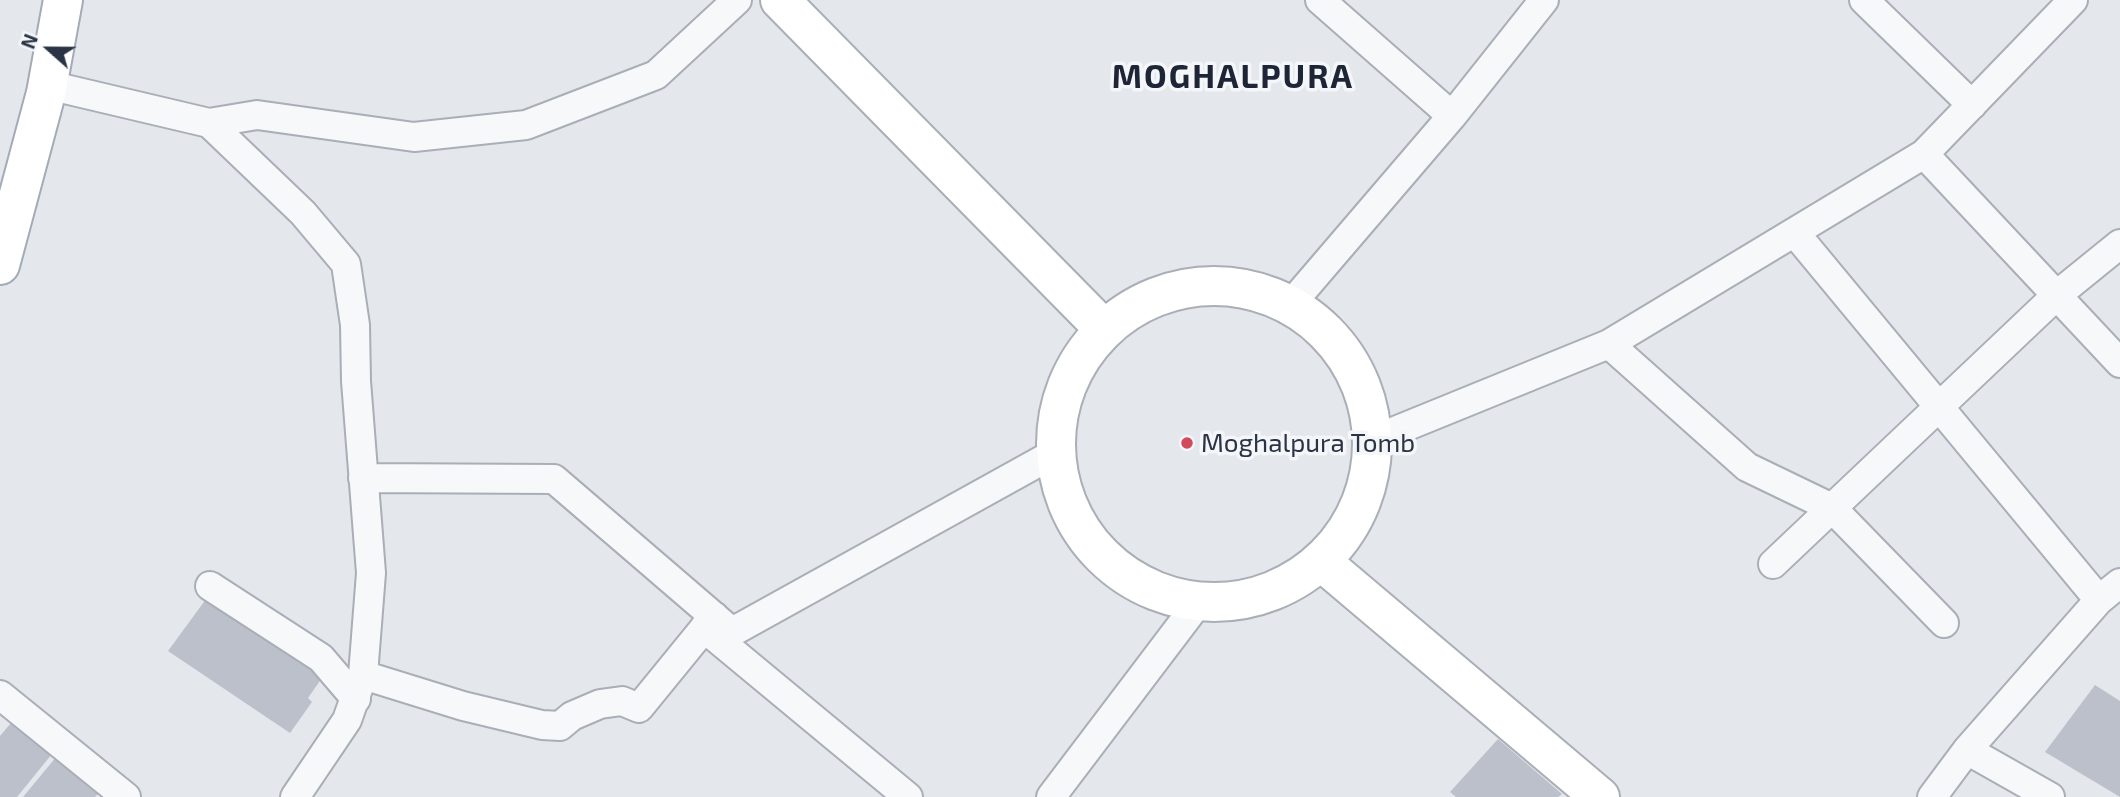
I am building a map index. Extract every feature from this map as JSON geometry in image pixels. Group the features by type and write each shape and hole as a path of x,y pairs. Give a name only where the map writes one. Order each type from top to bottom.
{"street":[{"path":"0,265 48,85 63,0"},
{"path":"48,85 209,123 257,115 414,137 526,125 656,75 737,0"},
{"path":"780,0 1104,329"},
{"path":"1320,0 1452,116"},
{"path":"1291,304 1452,116 1544,0"},
{"path":"1864,0 1972,105"},
{"path":"1373,440 1609,344 1924,154 2073,0"},
{"path":"209,123 303,213 346,264 355,325 356,381 371,573 359,687 346,720 295,797"},
{"path":"1924,154 2120,363"},
{"path":"1794,233 1939,407 2109,591 1967,750 1932,797"},
{"path":"1773,564 2057,295 2120,244"},
{"path":"1194,286 1244,287 1291,304 1334,339 1362,386 1373,440 1368,485 1350,526 1322,562 1285,587 1253,598 1198,603 1154,592 1116,570 1085,537 1064,497 1055,453 1059,408 1076,365 1104,329 1146,301 1194,286"},
{"path":"1609,344 1746,467 1832,508 1944,623"},
{"path":"709,622 732,632 1055,453"},
{"path":"363,478 554,479 709,622 908,797"},
{"path":"1322,562 1600,797"},
{"path":"210,586 321,657 359,687 463,706 542,725 559,726 572,716 600,704 622,701 639,708 709,622"},
{"path":"1051,797 1198,603"},
{"path":"0,695 126,797"},
{"path":"1967,750 2050,797"}],"building":[{"path":"209,595 326,672 308,698 312,702 290,733 168,651"},
{"path":"2095,685 2120,701 2120,797 2045,752"},
{"path":"16,717 56,749 17,797 0,797 0,736"},
{"path":"1498,739 1562,794 1558,797 1456,797 1450,792"},
{"path":"57,756 102,790 95,797 23,797"}],"place":[{"name":"Moghalpura Tomb","path":"1187,443"}],"district":[{"name":"MOGHALPURA","path":"1233,77"}]}
